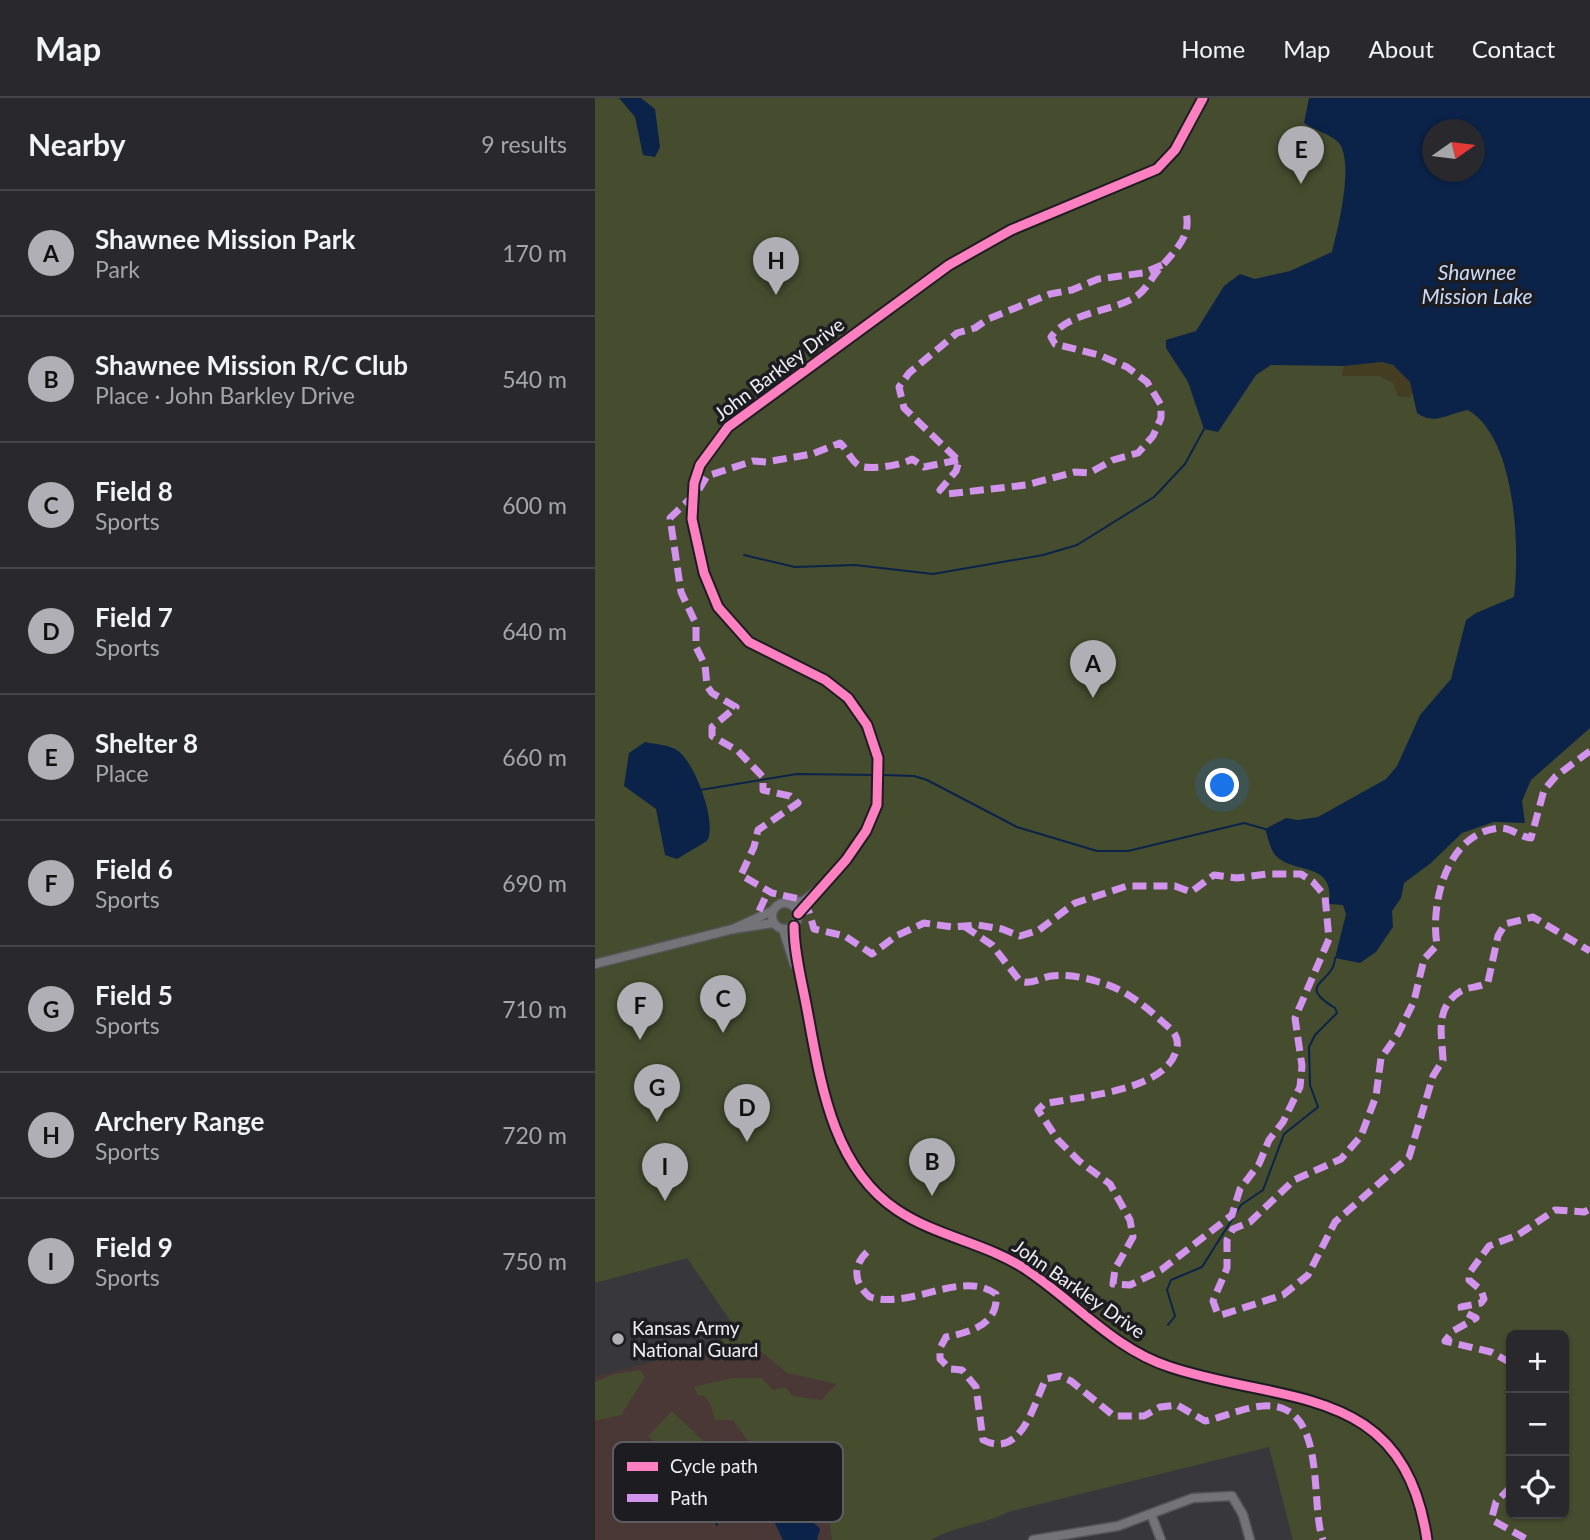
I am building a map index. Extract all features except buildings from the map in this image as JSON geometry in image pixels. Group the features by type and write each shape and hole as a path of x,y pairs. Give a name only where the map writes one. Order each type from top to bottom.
{"street":[{"name":"John Barkley Drive","path":"827,882 858,845 872,819 879,775 874,740 858,711 836,688 749,642 718,607 704,573 692,519 694,483 701,466 718,438 734,422 949,265 1011,230 1157,169 1181,141 1203,98"},
{"path":"733,929 772,911 777,905 803,901 827,882"},
{"path":"800,975 794,926 798,914 827,882"},
{"path":"787,903 798,914"},
{"path":"772,911 773,923"},
{"path":"595,964 733,929 773,923 783,929 800,975"},
{"path":"783,929 794,926"},
{"name":"John Barkley Drive","path":"800,975 823,1087 841,1142 858,1172 882,1198 908,1217 1009,1258 1045,1283 1095,1325 1158,1362 1193,1374 1305,1397 1344,1412 1383,1442 1406,1474 1419,1504 1427,1540"},
{"path":"1033,1540 1118,1526 1193,1498 1232,1496 1243,1515 1250,1540"},
{"path":"1151,1514 1161,1540"}],"shaded area":[{"path":"853,1307 913,1540 595,1540 595,1377"}],"green space":[{"path":"595,98 1590,98 1590,1540 1293,1540 1269,1447 1008,1512 931,1540 832,1540 829,1522 843,1522 843,1442 749,1442 733,1420 715,1420 710,1403 704,1396 698,1395 694,1387 732,1378 762,1378 773,1390 785,1387 793,1396 821,1400 837,1384 787,1373 758,1349 727,1351 721,1338 734,1326 687,1258 595,1283"},
{"path":"640,1370 645,1377 621,1415 595,1421 595,1382 615,1374"},
{"path":"672,1411 705,1442 654,1442 648,1436"}],"sand":[{"path":"1382,362 1398,369 1405,376 1413,392 1409,398 1398,396 1393,383 1379,376 1342,376 1344,366"}],"water":[{"path":"619,98 641,98 655,109 660,147 655,157 643,155 635,117"},
{"name":"Shawnee Mission Lake","path":"1309,98 1590,98 1590,728 1531,780 1522,801 1525,823 1494,822 1462,833 1431,863 1404,883 1401,898 1392,911 1393,927 1376,952 1360,963 1335,958 1346,914 1343,905 1329,904 1326,881 1312,871 1284,862 1276,856 1265,829 1286,818 1298,820 1318,817 1386,779 1397,766 1420,715 1451,679 1466,620 1514,597 1515,523 1505,468 1496,444 1484,424 1468,410 1436,419 1424,417 1417,413 1410,382 1393,365 1382,362 1344,366 1271,365 1256,375 1218,432 1204,429 1188,382 1166,348 1166,340 1196,331 1224,286 1240,274 1255,279 1290,271 1332,252 1345,179 1343,151 1335,139 1304,123"},
{"path":"645,742 674,748 684,757 697,780 707,808 710,833 707,841 677,859 665,855 656,809 624,786 629,753"},
{"path":"774,1522 812,1522 820,1529 817,1540 783,1540"}],"waterway":[{"path":"744,555 795,567 855,565 933,574 1043,555 1077,545 1154,497 1185,464 1204,429"},
{"path":"700,790 797,774 876,775"},
{"path":"883,775 914,776 927,780 1017,827 1097,851 1128,851 1244,823 1265,829"},
{"path":"1168,1325 1175,1316 1167,1290 1171,1280 1202,1267 1241,1205 1263,1190 1284,1134 1318,1107 1310,1085 1309,1047 1315,1035 1337,1013 1335,1008 1323,1000 1317,988 1333,967 1335,958"}],"marked path":[{"path":"1162,265 1143,273 1098,279 1072,290 1050,294 988,319 975,328 957,333 909,373 899,387 904,408 959,461 956,471 940,490 947,494 1026,485 1075,472 1089,473 1113,460 1138,453 1153,436 1161,418 1161,405 1147,382 1127,367 1099,355 1055,344 1051,337 1068,322 1124,303 1142,291 1182,240 1187,226 1185,209"},
{"path":"958,460 924,467 912,459 885,466 863,467 855,463 840,443 812,454 766,462 753,461 707,476 698,491 670,518 681,592 696,624 696,647 705,665 707,686 712,693 736,707 712,727 712,736 738,751 763,777 763,790 790,796 798,803 758,830 754,847 741,875 772,893 800,899 809,912 814,929 845,936 872,954 896,936 924,923 952,927 978,925 1002,929 1020,936 1039,930 1075,903 1127,886 1175,886 1191,892 1214,875 1237,878 1267,874 1301,874 1313,882 1325,896 1329,939 1295,1018 1302,1066 1300,1087 1283,1122 1269,1140 1259,1164 1240,1189 1232,1215 1161,1270 1130,1285 1113,1284 1115,1269 1133,1237 1130,1220 1110,1184 1079,1161 1058,1140 1038,1110 1044,1104 1119,1090 1155,1075 1168,1065 1176,1051 1176,1036 1142,1005 1108,985 1063,975 1032,982 1020,981 992,945 964,926"},
{"path":"1590,751 1556,776 1544,790 1531,838 1500,828 1482,832 1467,842 1455,856 1446,872 1436,910 1437,945 1424,959 1414,1001 1398,1034 1381,1058 1376,1096 1361,1136 1341,1159 1294,1180 1250,1222 1233,1229 1227,1240 1227,1268 1213,1301 1217,1312 1221,1315 1283,1295 1308,1275 1335,1222 1409,1157 1433,1076 1443,1060 1443,1013 1452,998 1461,991 1488,982 1498,936 1505,924 1533,917 1590,951"},
{"path":"759,911 768,892"},
{"path":"1506,1360 1491,1352 1445,1341 1453,1331 1476,1318 1462,1311 1461,1307 1481,1303 1484,1299 1481,1290 1469,1280 1470,1272 1489,1246 1518,1235 1555,1210 1584,1212 1590,1209"},
{"path":"867,1252 859,1263 857,1275 858,1281 870,1297 886,1300 967,1286 982,1287 996,1294 996,1304 988,1319 974,1329 946,1337 940,1348 940,1359 950,1369 962,1370 976,1387 983,1440 996,1444 1008,1442 1017,1436 1025,1426 1046,1379 1060,1376 1071,1381 1114,1416 1144,1416 1160,1407 1177,1405 1205,1421 1256,1407 1284,1409 1298,1420 1307,1436 1313,1457 1323,1540"},
{"path":"1506,1492 1496,1502 1492,1517 1494,1521 1528,1540"}],"cycle path":[{"path":"798,914 846,860 866,831 877,805 878,758 867,725 848,698 825,680 749,642 718,607 704,573 692,519 694,483 700,465 728,427 949,265 1011,230 1157,169 1175,150 1203,98"},
{"path":"794,926 796,955 823,1089 842,1144 856,1169 874,1191 912,1219 995,1253 1027,1270 1095,1324 1150,1359 1213,1379 1333,1408 1366,1426 1393,1452 1414,1489 1427,1540"}],"place":[{"name":"Shelter 8","path":"1301,184"},
{"name":"Archery Range","path":"776,295"},
{"name":"Shawnee Mission Park","path":"1093,698"},
{"name":"Field 8","path":"723,1033"},
{"name":"Field 6","path":"640,1040"},
{"name":"Field 5","path":"657,1122"},
{"name":"Field 7","path":"747,1142"},
{"name":"Shawnee Mission R/C Club","path":"932,1196"},
{"name":"Field 9","path":"665,1201"},
{"name":"Kansas Army National Guard","path":"618,1339"}]}
